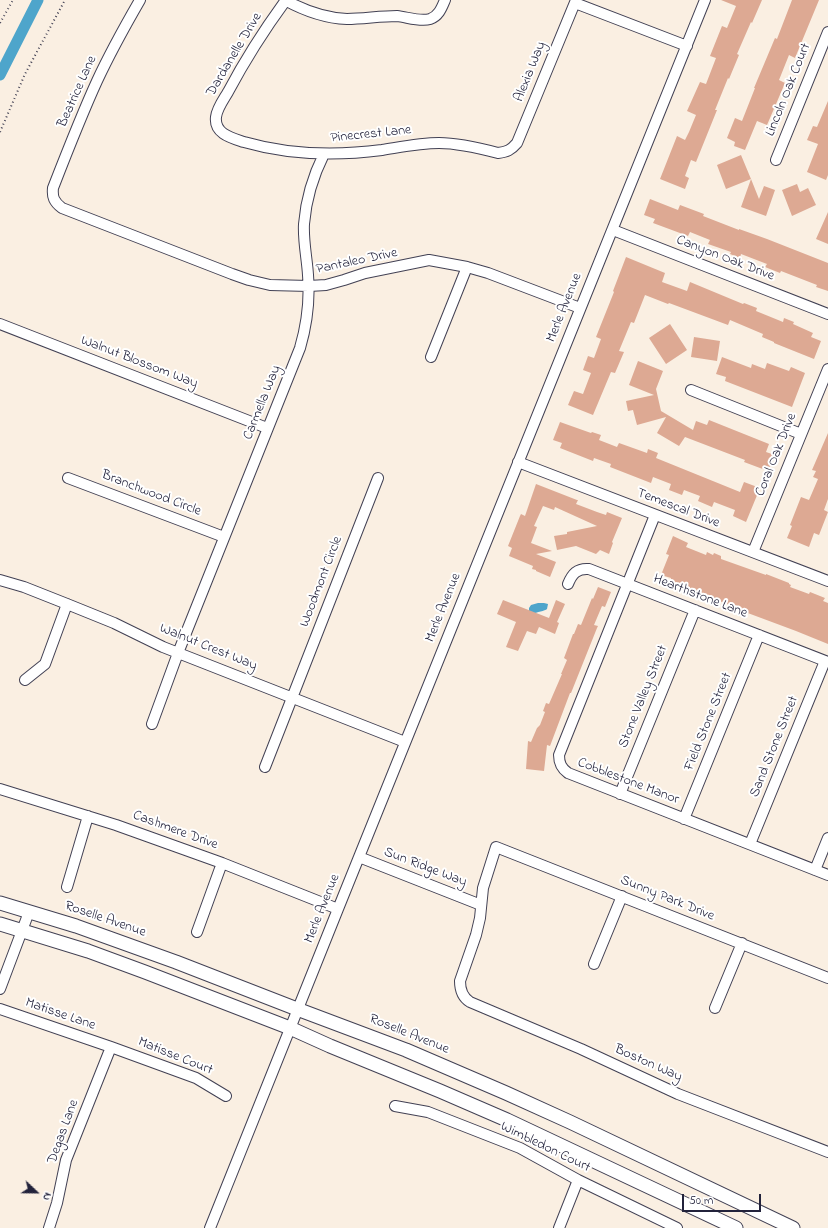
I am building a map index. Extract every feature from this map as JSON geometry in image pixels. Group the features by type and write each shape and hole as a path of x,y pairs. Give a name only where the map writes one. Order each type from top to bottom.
{"main road":[{"name":"Roselle Avenue","path":"0,903 76,926 176,962 406,1050 570,1122 793,1228"},
{"path":"0,924 88,951 290,1028 507,1120 736,1228"}],"street":[{"name":"Beatrice Lane","path":"54,200 52,194 53,188 79,121 97,80 140,0"},
{"path":"285,0 300,8 334,18 348,19 402,16 423,20 434,17 442,8 445,0"},
{"name":"Dardanelle Drive","path":"218,127 216,116 219,108 239,71 285,0"},
{"name":"Merle Avenue","path":"210,1228 705,0"},
{"path":"575,1 687,46"},
{"name":"Alexia Way","path":"508,151 517,143 575,1"},
{"name":"Lincoln Oak Court","path":"776,160 828,32"},
{"name":"Pinecrest Lane","path":"218,127 226,136 253,144 283,150 324,154 353,153 383,150 416,144 439,143 462,145 498,153 508,151"},
{"name":"Carmella Way","path":"152,724 178,653 300,348 308,309 309,286 304,244 306,204 311,183 324,154"},
{"name":"Pantaleo Drive","path":"54,200 57,205 62,208 244,278 270,285 309,286 326,284 372,271 430,260 467,267 488,273 580,308"},
{"name":"Canyon Oak Drive","path":"613,230 828,314"},
{"path":"431,357 467,267"},
{"name":"Walnut Blossom Way","path":"0,324 267,428"},
{"name":"Coral Oak Drive","path":"753,552 828,369"},
{"path":"691,390 801,434"},
{"name":"Temescal Drive","path":"518,462 828,581"},
{"name":"Branchwood Circle","path":"68,478 224,537"},
{"name":"Woodmont Circle","path":"266,767 378,478"},
{"name":"Cobblestone Manor","path":"655,515 559,755 560,766 568,773 828,875"},
{"name":"Hearthstone Lane","path":"568,584 572,575 577,571 584,568 589,569 827,662"},
{"name":"Walnut Crest Way","path":"0,580 24,587 68,604 114,623 178,653 405,742"},
{"path":"25,680 45,664 68,604"},
{"name":"Stone Valley Street","path":"620,794 695,610"},
{"name":"Field Stone Street","path":"684,819 759,635"},
{"name":"Sand Stone Street","path":"750,844 827,662"},
{"name":"Cashmere Drive","path":"0,789 88,816 222,863 338,909"},
{"path":"67,887 88,816"},
{"path":"815,870 828,838"},
{"name":"Sunny Park Drive","path":"481,905 483,888 496,847 828,978"},
{"name":"Sun Ridge Way","path":"359,857 481,905"},
{"path":"197,932 222,863"},
{"path":"594,964 622,896"},
{"name":"Boston Way","path":"481,905 476,935 460,981 462,993 470,1002 581,1049 678,1094 828,1152"},
{"path":"0,989 29,912"},
{"path":"715,1008 742,943"},
{"name":"Matisse Lane","path":"0,1009 111,1047"},
{"name":"Matisse Court","path":"111,1047 196,1078 226,1096"},
{"name":"Degas Lane","path":"49,1228 57,1203 66,1160 111,1047"},
{"name":"Wimbledon Court","path":"395,1106 428,1112 520,1148 578,1180 677,1228"},
{"path":"558,1228 578,1180"}],"path":[{"path":"0,23 13,0"},
{"path":"0,132 25,74 66,0"}],"water":[{"path":"538,603 548,604 547,609 532,614 529,611 529,608 531,605"}],"building":[{"path":"721,0 762,0 737,54 739,55 715,110 717,110 696,162 691,160 685,176 689,178 685,189 660,179 677,136 685,140 689,132 696,115 687,111 700,82 706,84 716,58 710,56 722,26 727,28 736,6"},
{"path":"792,0 819,0 795,58 789,55 779,80 785,83 767,125 757,121 745,150 734,146 735,142 727,138 735,118 742,121 754,88 775,38 777,39"},
{"path":"828,101 828,175 826,180 807,172 818,144 807,140 813,126 817,127"},
{"path":"741,155 751,179 726,189 717,165"},
{"path":"751,179 759,199 764,186 775,190 766,216 741,207"},
{"path":"797,184 800,192 808,188 816,205 792,216 782,190"},
{"path":"650,199 678,210 680,205 704,214 703,216 828,263 828,291 816,287 817,285 781,271 780,273 765,267 767,264 741,254 740,258 730,254 731,252 708,244 710,240 690,232 688,236 653,223 655,219 644,215"},
{"path":"828,212 828,244 816,239"},
{"path":"626,257 665,273 662,282 687,291 690,282 743,304 744,303 757,308 756,311 783,322 784,318 794,322 793,324 813,333 811,337 821,341 814,359 774,343 762,337 763,334 730,320 728,325 645,295 634,323 631,322 619,351 624,352 615,373 611,372 593,415 568,405 574,391 583,394 591,373 583,370 588,356 594,358 601,339 596,337"},
{"path":"670,324 687,350 666,364 649,338"},
{"path":"694,337 720,341 717,361 691,357"},
{"path":"722,357 751,368 752,364 765,369 767,363 789,371 791,367 805,373 792,407 725,381 726,377 716,374"},
{"path":"638,361 663,371 656,389 661,411 693,430 696,421 707,425 709,420 769,444 766,452 775,455 768,471 744,462 745,460 685,437 679,446 657,433 666,417 637,425 633,410 628,411 626,401 654,395 629,385"},
{"path":"560,422 601,435 599,440 617,447 619,443 647,453 648,449 658,453 656,458 740,492 744,482 760,488 746,522 733,516 735,510 714,502 712,507 698,501 700,496 684,490 682,495 669,490 671,484 653,477 651,483 610,467 611,464 594,458 593,461 560,448 562,443 553,440"},
{"path":"828,433 828,499 824,510 828,512 819,535 814,533 809,547 787,538 792,526 790,525 801,497 809,500 818,479 813,477 816,471 812,470"},
{"path":"536,484 578,500 576,504 606,515 607,512 622,518 612,542 613,543 609,554 600,550 596,554 576,546 557,550 554,536 597,526 555,507 554,510 543,506 534,526 537,527 531,543 552,551 536,554 556,562 550,577 532,569 533,566 509,556 512,548 508,546 521,514 525,516"},
{"path":"673,536 688,543 686,547 706,555 707,552 713,555 714,553 721,556 721,559 789,583 791,585 790,587 809,594 810,592 825,598 823,601 828,603 828,644 737,609 738,608 671,584 671,578 661,575 669,555 666,554"},
{"path":"598,587 611,592 605,607 602,606 594,625 598,626 550,746 547,745 544,771 526,769 528,741 531,742 537,728 540,725 545,712 543,711 546,703 549,704 562,674 567,660 564,658 573,634 578,624 581,625"},
{"path":"503,600 549,618 556,600 565,604 557,622 559,623 555,634 539,627 536,634 527,631 518,651 506,647 516,622 497,614"}],"waterway":[{"path":"0,75 38,0"}]}
